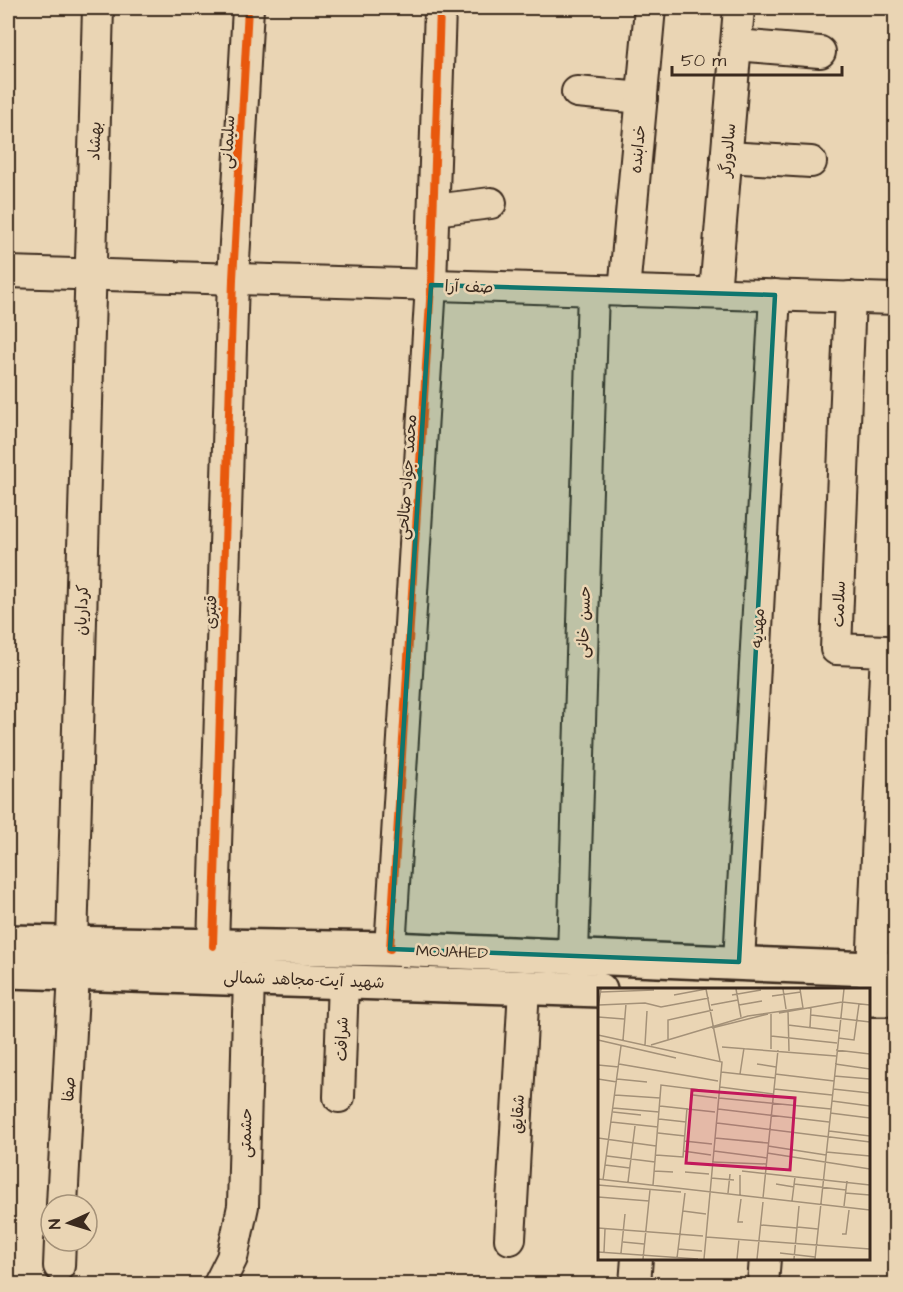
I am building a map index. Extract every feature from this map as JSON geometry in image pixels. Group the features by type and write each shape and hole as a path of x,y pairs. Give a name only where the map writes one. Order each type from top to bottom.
{"main road":[{"name":"MOJAHED","path":"8,942 73,958 213,946 390,949 740,962 879,980"},
{"name":"شهید آیت-مجاهد شمالی","path":"8,971 73,958 249,977 598,990"},
{"path":"879,980 896,999"}],"street":[{"name":"بهشاد","path":"90,275 98,8"},
{"name":"سلیمانی","path":"233,279 248,8"},
{"name":"محمد جواد صالحی","path":"390,949 431,285 440,8"},
{"name":"خدابنده","path":"624,291 650,8"},
{"name":"سالدورگر","path":"715,293 739,8"},
{"path":"735,45 820,52"},
{"path":"577,92 642,98"},
{"path":"726,157 812,162"},
{"path":"434,210 491,203"},
{"name":"صف آرا","path":"8,272 896,298"},
{"name":"کرداریان","path":"73,958 90,275"},
{"name":"قنبری","path":"213,946 233,279"},
{"name":"حسن خانی","path":"573,955 594,290"},
{"name":"مهدیه","path":"740,962 775,295"},
{"name":"سلامت","path":"850,297 836,649 886,651 879,980"},
{"name":"صفا","path":"63,1193 73,958"},
{"name":"حشمتی","path":"219,1284 232,1258 243,1206 249,977"},
{"name":"شرافت","path":"339,1097 343,981"},
{"name":"شقایق","path":"510,1239 524,988"},
{"path":"635,1284 637,1259"},
{"path":"763,1284 765,1259"}],"highlighted area":[{"path":"431,285 775,295 739,962 390,949"}],"cycle path":[{"path":"213,946 233,279 248,8"},
{"path":"390,949 431,285 440,8"}]}
